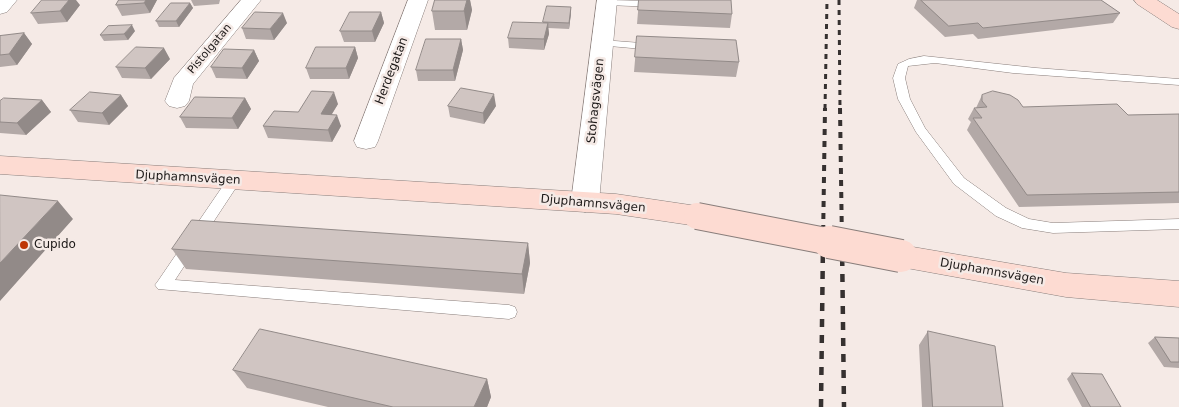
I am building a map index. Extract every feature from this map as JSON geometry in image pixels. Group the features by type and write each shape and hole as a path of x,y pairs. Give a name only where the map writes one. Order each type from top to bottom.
{"street":[{"path":"0,8 7,0"},
{"name":"Pistolgatan","path":"177,102 182,83 251,0"},
{"name":"Herdegatan","path":"366,141 418,0"},
{"path":"1144,0 1179,23"},
{"path":"1174,0 1179,3"},
{"name":"Stohagsvägen","path":"585,202 607,1"},
{"name":"Djuphamnsvägen","path":"0,165 616,204 697,216 901,256 1066,285 1179,294"}],"lane":[{"path":"607,1 663,4"},
{"path":"602,44 661,47"},
{"path":"1179,82 989,67 932,60 915,60 903,64 899,78 904,100 920,130 959,181 1001,212 1027,224 1053,228 1179,224"},
{"path":"234,180 163,285 509,312"}],"building":[{"path":"42,0 69,0 60,11 31,13"},
{"path":"119,0 146,0 144,3 116,5"},
{"path":"435,0 467,0 464,11 432,11"},
{"path":"639,0 731,0 732,14 638,10"},
{"path":"921,0 1101,0 1120,13 983,28 978,23 949,26"},
{"path":"171,3 190,3 176,21 156,21"},
{"path":"547,6 571,7 569,23 543,22"},
{"path":"255,12 283,13 270,29 242,28"},
{"path":"350,12 381,12 372,31 340,31"},
{"path":"513,22 548,23 544,39 508,38"},
{"path":"132,25 124,34 100,35 108,26"},
{"path":"24,33 9,54 0,55 0,36"},
{"path":"637,36 736,40 739,62 635,57"},
{"path":"426,39 461,39 453,70 416,70"},
{"path":"136,47 164,48 145,68 116,67"},
{"path":"316,47 355,47 346,68 306,68"},
{"path":"224,49 254,50 242,68 211,67"},
{"path":"461,88 494,94 483,113 448,106"},
{"path":"312,91 334,92 321,114 337,115 328,130 263,126 274,111 298,112"},
{"path":"993,91 1010,95 1018,100 1023,107 1117,104 1128,115 1179,114 1179,192 1027,195 973,118 982,118 974,108 987,107 982,101 982,95"},
{"path":"90,92 121,95 102,113 70,110"},
{"path":"195,97 245,98 232,118 180,117"},
{"path":"4,98 42,100 17,123 0,122 0,101"},
{"path":"0,195 58,201 0,263"},
{"path":"192,220 528,243 522,274 172,249"},
{"path":"260,329 487,379 474,407 393,407 233,370"},
{"path":"928,331 995,346 1003,407 933,407"},
{"path":"1155,337 1179,338 1179,362 1171,362"},
{"path":"1072,373 1102,374 1121,407 1091,407"}],"railway":[{"path":"825,109 827,0"},
{"path":"839,0 840,109"},
{"path":"823,243 825,108"},
{"path":"840,108 842,243"},
{"path":"821,407 823,242"},
{"path":"842,242 844,407"}],"place":[{"name":"Cupido","path":"24,245"}]}
